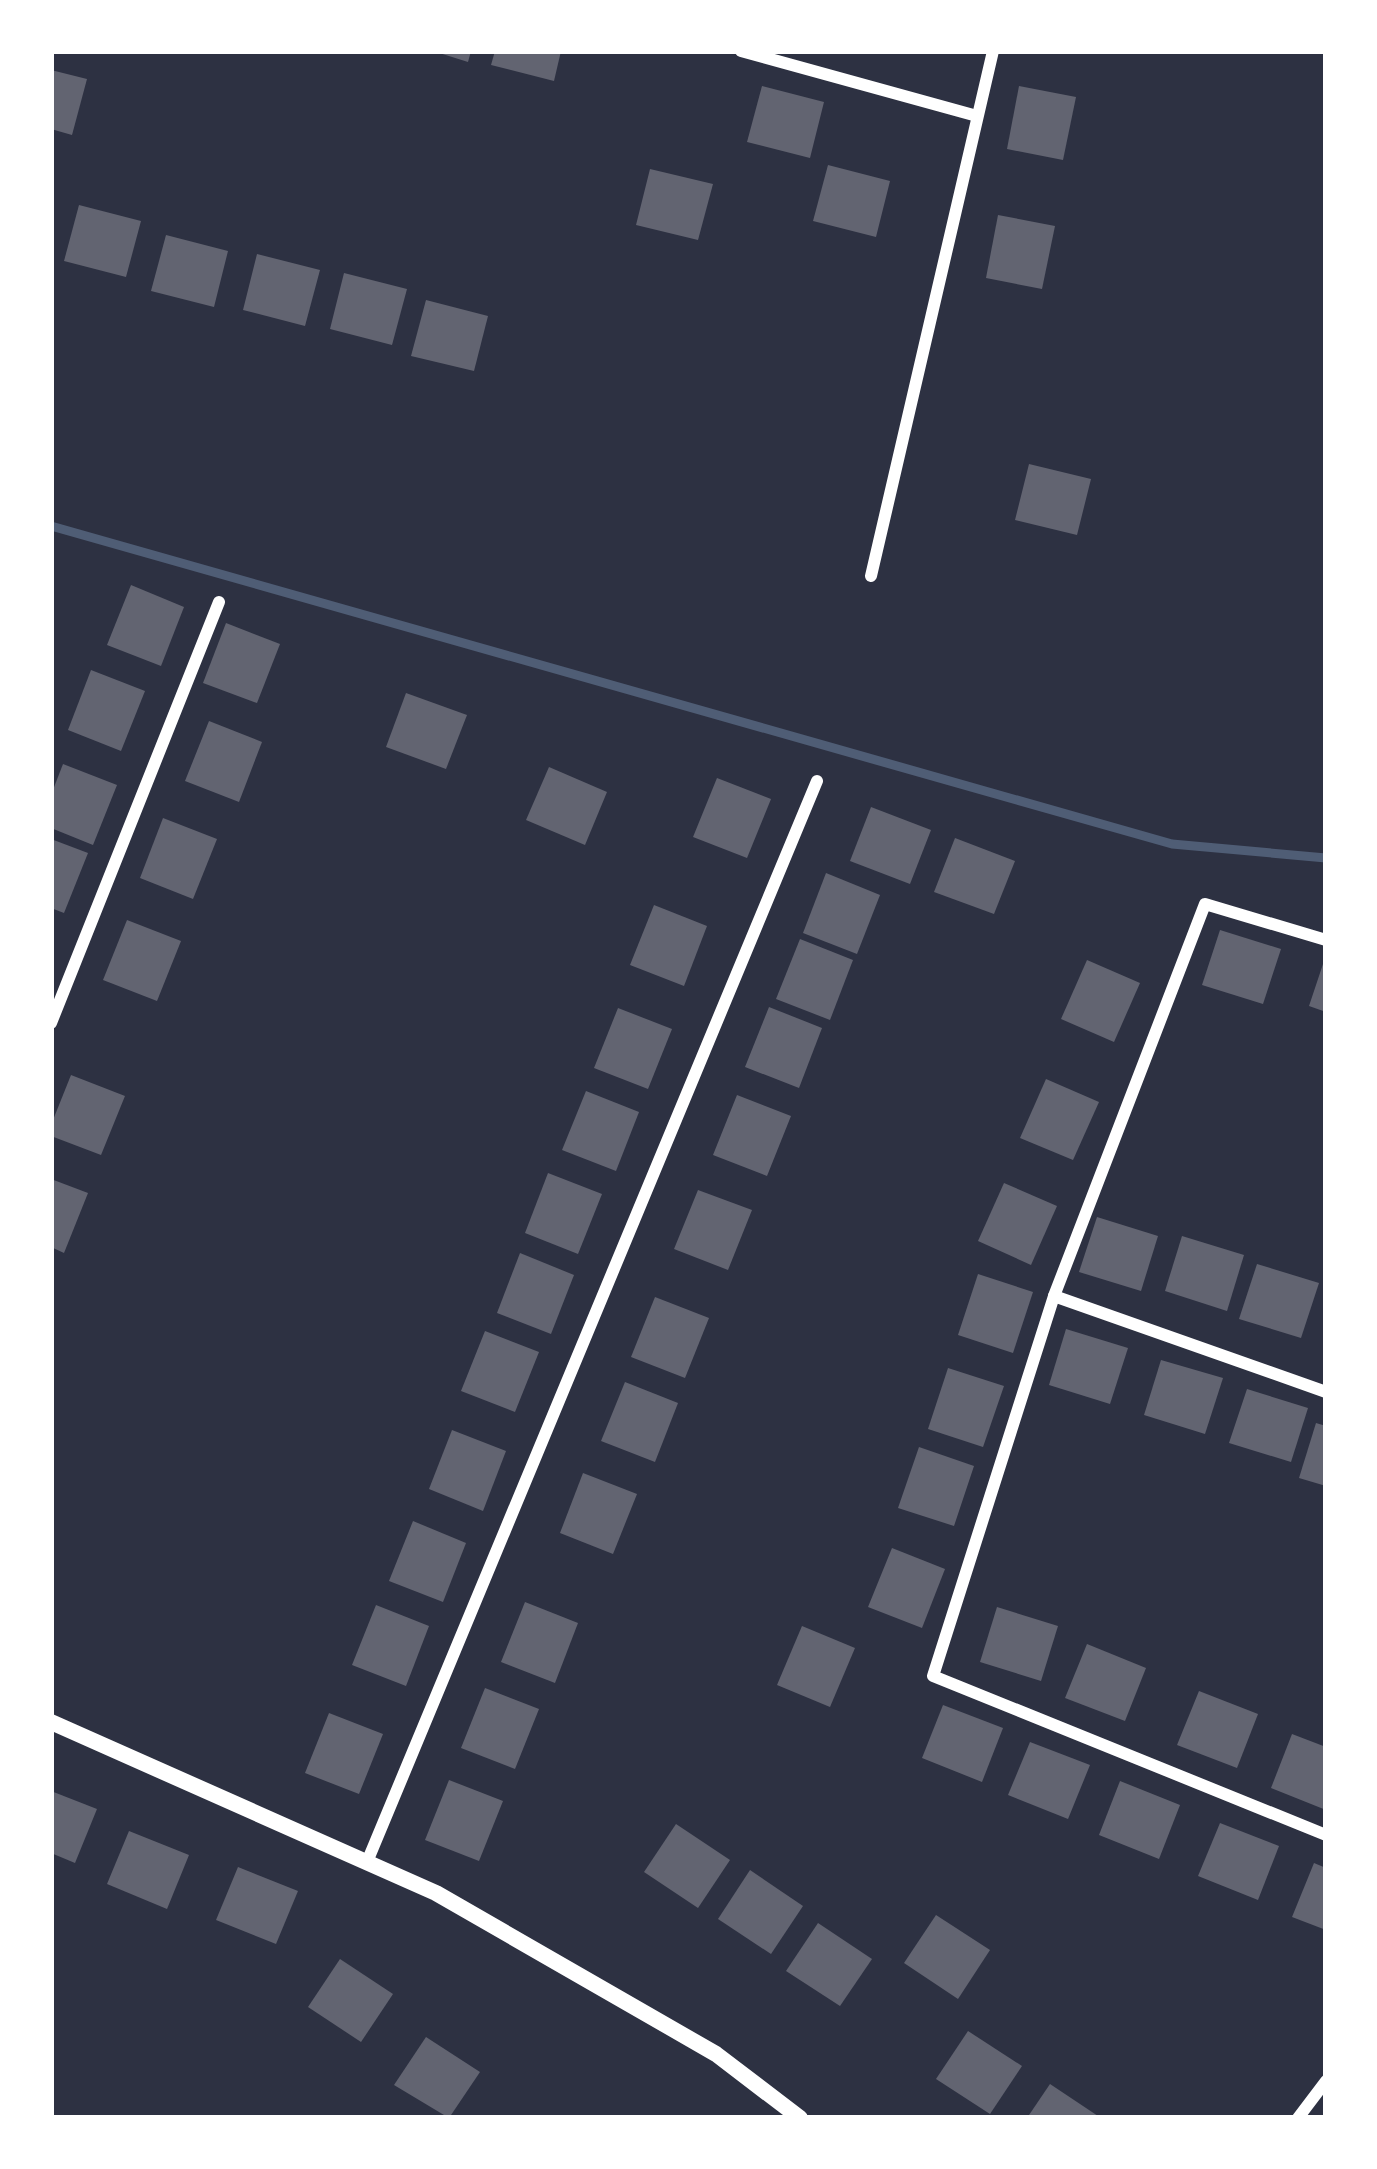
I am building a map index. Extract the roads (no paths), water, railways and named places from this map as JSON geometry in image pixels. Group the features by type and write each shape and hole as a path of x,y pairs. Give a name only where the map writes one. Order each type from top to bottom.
{"street":[{"path":"741,51 977,116"},
{"path":"871,576 993,51"},
{"path":"51,1023 219,602"},
{"path":"367,1862 817,781"},
{"path":"1326,940 1205,904 1054,1296 933,1676 1326,1835"},
{"path":"1054,1296 1326,1392"},
{"path":"51,1722 436,1893 716,2054 800,2118"},
{"path":"1298,2118 1326,2081"}],"waterway":[{"path":"51,526 1172,844 1326,858"}]}
